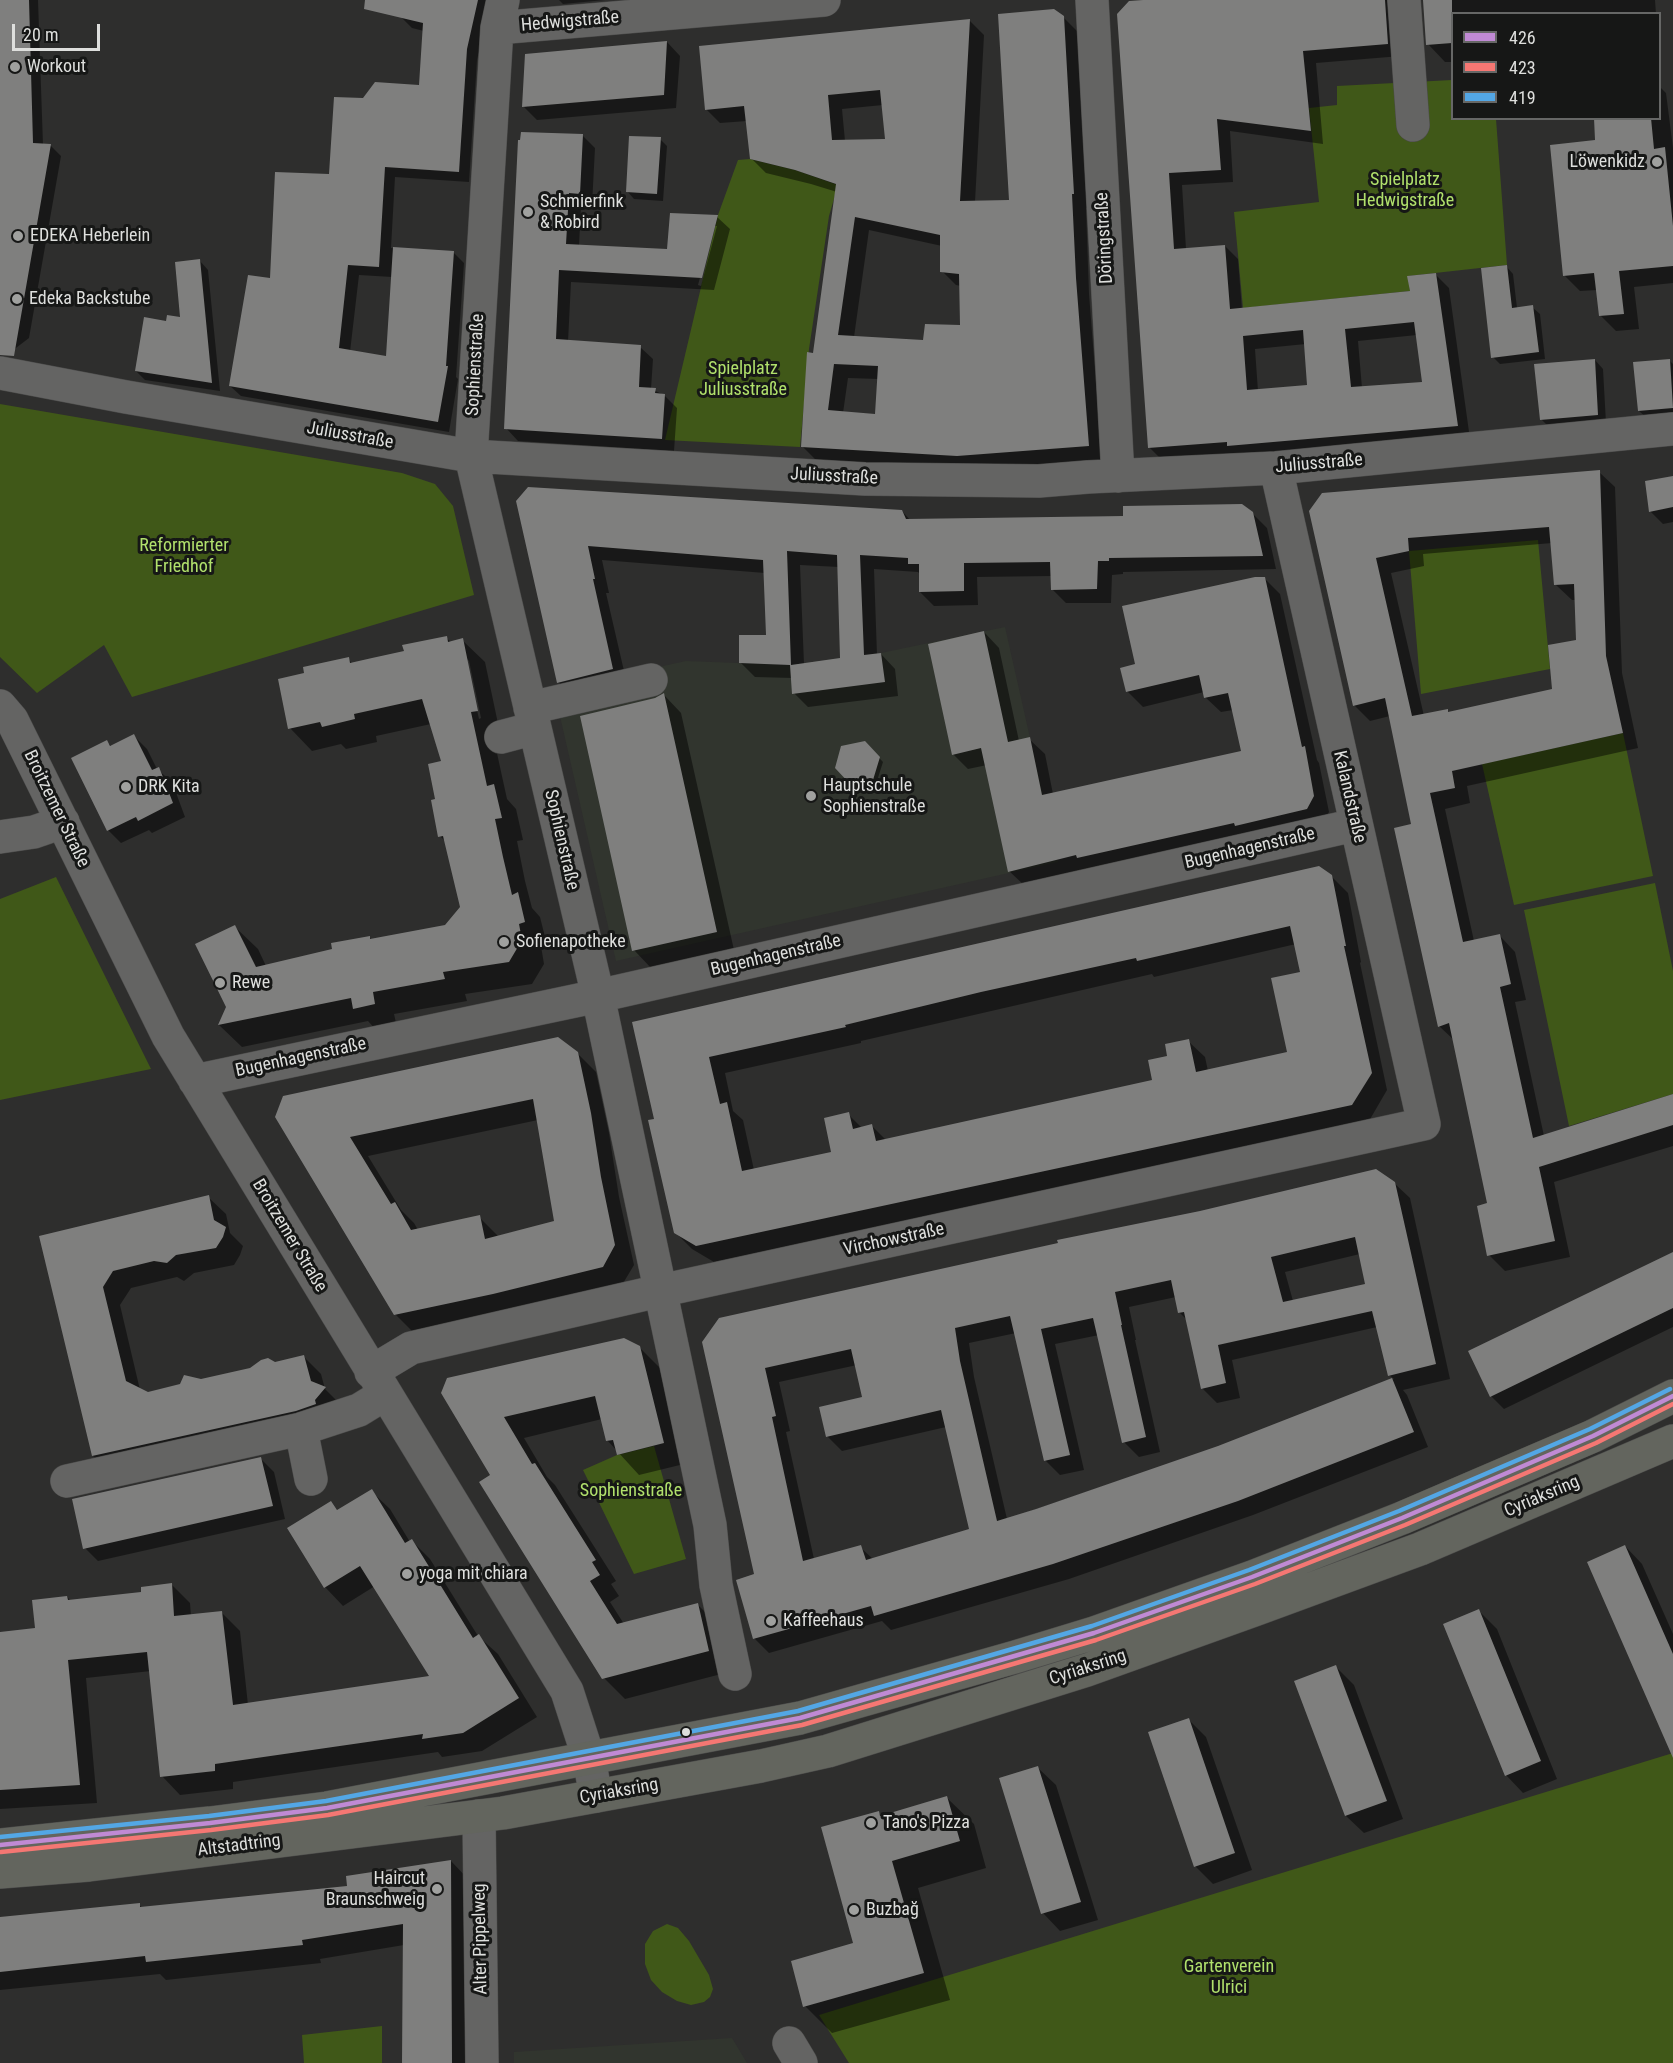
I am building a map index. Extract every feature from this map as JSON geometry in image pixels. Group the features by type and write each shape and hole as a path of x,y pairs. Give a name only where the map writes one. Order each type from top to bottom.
{"main road":[{"name":"Cyriaksring","path":"477,1778 800,1718 1094,1633 1252,1577 1402,1518 1593,1436 1673,1396"},
{"name":"Cyriaksring","path":"479,1816 762,1766 828,1751 1087,1670 1420,1549 1673,1441"},
{"name":"Altstadtring","path":"0,1845 187,1826 327,1808 477,1778"},
{"name":"Altstadtring","path":"0,1872 89,1866 479,1816"}],"street":[{"name":"Hedwigstraße","path":"500,14 824,0"},
{"name":"Döringstraße","path":"1092,0 1118,476"},
{"path":"1404,0 1413,125"},
{"name":"Sophienstraße","path":"500,14 471,456 598,996 710,1525 716,1585 735,1674"},
{"name":"Juliusstraße","path":"0,373 471,456 865,479 1039,481 1276,468 1673,429"},
{"name":"Kalandstraße","path":"1276,468 1424,1124"},
{"path":"501,736 532,718 651,680"},
{"name":"Broitzemer Straße","path":"4,717 63,822 168,1036 567,1691 589,1759 596,1796"},
{"path":"0,837 34,832 63,822"},
{"name":"Bugenhagenstraße","path":"195,1081 598,996 1355,825"},
{"name":"Virchowstraße","path":"67,1481 301,1428 359,1410 378,1383 411,1348 1424,1124"},
{"path":"301,1428 311,1479"},
{"name":"Alter Pippelweg","path":"479,1816 482,2063"}],"shaded area":[{"name":"Hauptschule Sophienstraße","path":"1005,627 1058,862 616,961 554,690 686,661 789,665 881,653"},
{"path":"732,2038 747,2063 514,2063 514,2052"}],"green space":[{"name":"Spielplatz Hedwigstraße","path":"1451,80 1451,120 1496,120 1507,265 1408,276 1410,291 1243,308 1234,212 1319,202 1309,108 1337,105 1337,86"},
{"name":"Spielplatz Juliusstraße","path":"750,159 795,170 838,185 829,216 809,349 800,447 665,440 718,215 738,160"},
{"name":"Reformierter Friedhof","path":"0,404 402,473 435,484 453,506 474,595 132,697 104,645 37,693 0,657"},
{"path":"1538,540 1550,669 1421,694 1409,551"},
{"path":"1623,733 1653,876 1514,905 1482,764"},
{"path":"56,877 151,1069 0,1100 0,899"},
{"path":"1655,883 1673,971 1673,1094 1569,1126 1524,910"},
{"name":"Sophienstraße","path":"654,1446 686,1559 634,1574 583,1470 617,1455"},
{"name":"Gartenverein Ulrici","path":"1673,1753 1673,2063 849,2063 819,2015"},
{"path":"667,1924 678,1928 689,1941 709,1975 713,1989 710,1997 704,2002 691,2005 677,2001 662,1992 651,1980 645,1964 645,1944 653,1931"},
{"path":"382,2026 382,2063 304,2063 302,2035"}],"building":[{"path":"0,0 29,0 33,143 51,144 14,356 0,355"},
{"path":"365,0 478,0 467,49 459,172 385,167 379,267 348,265 339,348 386,356 393,247 454,251 446,366 448,366 438,422 229,386 248,275 270,278 275,172 329,174 334,97 363,98 375,82 419,85 423,23 364,9"},
{"path":"1385,0 1388,44 1303,51 1311,131 1217,119 1221,170 1169,173 1174,249 1225,245 1230,309 1410,291 1407,276 1436,273 1458,426 1227,446 1227,442 1148,448 1117,14 1129,1","holes":["1414,322 1422,382 1351,387 1345,329","1303,330 1307,385 1247,390 1243,336"]},
{"path":"1423,0 1452,0 1451,43 1426,45"},
{"path":"1054,9 1064,16 1074,194 1072,194 1076,278 1089,446 957,456 801,447 807,352 813,353 836,184 795,170 750,159 744,106 705,110 699,46 970,19 960,201 1009,200 998,14","holes":["880,90 885,139 832,140 828,95","855,217 940,235 940,272 959,274 960,325 925,324 923,340 838,335","834,364 878,366 875,414 828,410"]},
{"path":"667,41 664,95 522,107 525,54"},
{"path":"1594,120 1651,120 1654,149 1665,147 1673,226 1673,266 1619,271 1624,314 1599,316 1594,273 1563,276 1550,145 1595,140"},
{"path":"521,132 583,134 580,194 569,193 566,244 667,249 670,213 718,215 702,278 559,270 556,339 641,345 639,387 656,388 655,393 665,394 662,439 504,429 518,140 520,140"},
{"path":"629,136 661,137 657,194 626,192"},
{"path":"200,259 212,383 135,371 144,317 166,321 167,315 180,317 175,262"},
{"path":"1507,265 1512,308 1533,305 1539,352 1491,358 1481,268"},
{"path":"1595,359 1598,415 1540,420 1534,364"},
{"path":"1670,359 1673,408 1638,411 1633,362"},
{"path":"1600,470 1606,656 1623,733 1452,771 1455,788 1430,793 1463,942 1500,934 1511,984 1500,987 1533,1138 1673,1094 1673,1125 1539,1167 1555,1241 1487,1256 1477,1206 1487,1203 1449,1023 1438,1027 1394,828 1411,824 1385,698 1353,706 1309,511 1322,493","holes":["1549,527 1554,585 1574,584 1576,640 1548,645 1552,689 1448,712 1448,709 1412,716 1376,558 1409,551 1408,538"]},
{"path":"1673,476 1673,507 1649,512 1645,481"},
{"path":"528,487 902,510 906,519 1123,516 1123,506 1242,504 1253,512 1263,556 1109,558 1109,561 1098,561 1097,589 1051,590 1050,562 964,563 964,591 919,592 919,564 908,564 908,558 860,555 864,655 881,653 885,682 792,694 790,665 739,663 739,635 766,635 763,560 588,546 613,669 557,683 516,501","holes":["787,551 837,555 840,658 791,665"]},
{"path":"1255,577 1265,577 1302,747 1305,746 1314,796 1307,809 1077,858 1076,855 1008,872 981,748 952,755 928,644 984,631 1008,742 1030,737 1042,795 1241,751 1228,693 1204,698 1199,675 1126,692 1120,668 1135,664 1122,606"},
{"path":"447,636 448,642 463,638 478,711 471,712 487,786 494,784 502,818 495,819 503,857 512,895 518,892 525,922 519,924 522,940 509,962 443,972 445,979 373,992 375,1004 353,1009 351,998 218,1025 226,1007 195,944 235,925 256,967 332,949 331,943 370,936 370,939 445,925 460,907 443,836 438,837 431,800 435,799 428,764 441,761 422,699 354,714 355,719 322,727 320,722 288,729 278,679 304,673 303,667 349,657 350,663 404,651 402,645"},
{"path":"664,693 717,932 632,951 580,716 655,698"},
{"name":"DRK Kita","path":"134,734 152,770 159,767 173,803 138,821 136,817 107,831 71,758 107,740 110,746"},
{"path":"865,741 880,757 873,780 851,785 835,768 841,746"},
{"path":"1319,866 1332,875 1346,946 1344,946 1372,1073 1352,1105 696,1246 674,1233 648,1120 654,1119 632,1022","holes":["1290,926 1300,972 1271,978 1287,1052 1196,1072 1189,1039 1165,1044 1167,1056 1148,1060 1152,1080 876,1141 872,1124 853,1129 849,1112 824,1118 831,1152 742,1171 727,1102 720,1104 709,1057 846,1027 845,1025 981,992 1136,958 1137,961"]},
{"path":"558,1037 578,1052 615,1245 603,1267 394,1315 275,1117 283,1096","holes":["533,1099 554,1221 485,1239 480,1215 411,1230 395,1202 391,1204 350,1137"]},
{"path":"1376,1169 1395,1182 1436,1364 1388,1376 1372,1311 1218,1345 1226,1383 1201,1389 1184,1312 1178,1313 1171,1280 1115,1292 1146,1437 1122,1443 1093,1318 1041,1329 1070,1455 1044,1461 1010,1316 955,1328 960,1361 997,1521 1218,1446 1392,1378 1414,1432 1238,1501 1053,1564 874,1616 871,1606 753,1639 736,1580 754,1574 702,1342 719,1318 1058,1243 1057,1240 1200,1211","holes":["1355,1237 1365,1284 1283,1302 1271,1257","851,1349 862,1397 819,1407 826,1437 941,1410 969,1529 866,1560 861,1545 803,1561 772,1417 776,1416 765,1368"]},
{"path":"209,1195 214,1220 226,1227 216,1248 176,1255 167,1263 154,1261 113,1271 103,1287 126,1381 148,1392 180,1384 184,1375 201,1379 250,1368 268,1358 275,1362 304,1355 311,1381 326,1387 315,1400 316,1404 296,1411 92,1456 39,1236"},
{"path":"1673,1252 1673,1308 1490,1397 1468,1351"},
{"path":"624,1338 640,1346 664,1443 617,1455 613,1440 606,1441 595,1396 504,1417 532,1464 535,1463 596,1560 592,1562 600,1575 590,1581 617,1624 698,1603 709,1651 602,1679 479,1482 490,1475 441,1393 447,1378"},
{"path":"261,1457 273,1506 83,1549 72,1499"},
{"path":"372,1489 405,1543 412,1539 473,1638 479,1634 519,1698 463,1733 422,1739 423,1734 215,1764 215,1771 160,1777 147,1652 68,1660 80,1785 0,1790 0,1632 35,1628 32,1600 67,1596 68,1600 141,1592 141,1587 172,1583 174,1616 222,1611 233,1705 429,1676 360,1566 324,1588 287,1528 331,1501 337,1510"},
{"path":"1625,1545 1673,1654 1673,1758 1587,1562"},
{"path":"1479,1609 1541,1761 1505,1776 1443,1624"},
{"path":"1336,1665 1387,1801 1345,1816 1294,1681"},
{"path":"1189,1718 1235,1853 1194,1867 1148,1732"},
{"path":"1038,1766 1081,1902 1041,1914 999,1778"},
{"path":"947,1796 960,1841 892,1861 924,1973 803,2007 791,1961 853,1943 821,1827 879,1811 880,1816"},
{"path":"451,1860 452,2063 402,2063 403,1924 302,1940 303,1945 146,1962 145,1956 0,1972 0,1917 140,1903 140,1907 347,1886 346,1876"}],"transit line":[{"name":"419","path":"0,1837 209,1816 326,1801 798,1711 1092,1626 1249,1570 1399,1511 1590,1429 1670,1389"},
{"name":"426","path":"0,1845 327,1808 800,1718 1094,1633 1252,1577 1402,1518 1593,1436 1673,1396"},
{"name":"423","path":"1,1852 328,1815 802,1725 1096,1640 1255,1584 1405,1525 1596,1443 1673,1404"}],"place":[{"name":"Workout","path":"15,67"},
{"name":"Löwenkidz","path":"1657,162"},
{"name":"Schmierfink & Robird","path":"528,212"},
{"name":"EDEKA Heberlein","path":"18,236"},
{"name":"Edeka Backstube","path":"17,299"},
{"name":"DRK Kita","path":"126,787"},
{"name":"Hauptschule Sophienstraße","path":"811,796"},
{"name":"Sofienapotheke","path":"504,942"},
{"name":"Rewe","path":"220,983"},
{"name":"yoga mit chiara","path":"407,1574"},
{"name":"Kaffeehaus","path":"771,1621"},
{"name":"Tano's Pizza","path":"871,1823"},
{"name":"Haircut Braunschweig","path":"437,1889"},
{"name":"Buzbağ","path":"854,1910"}]}
